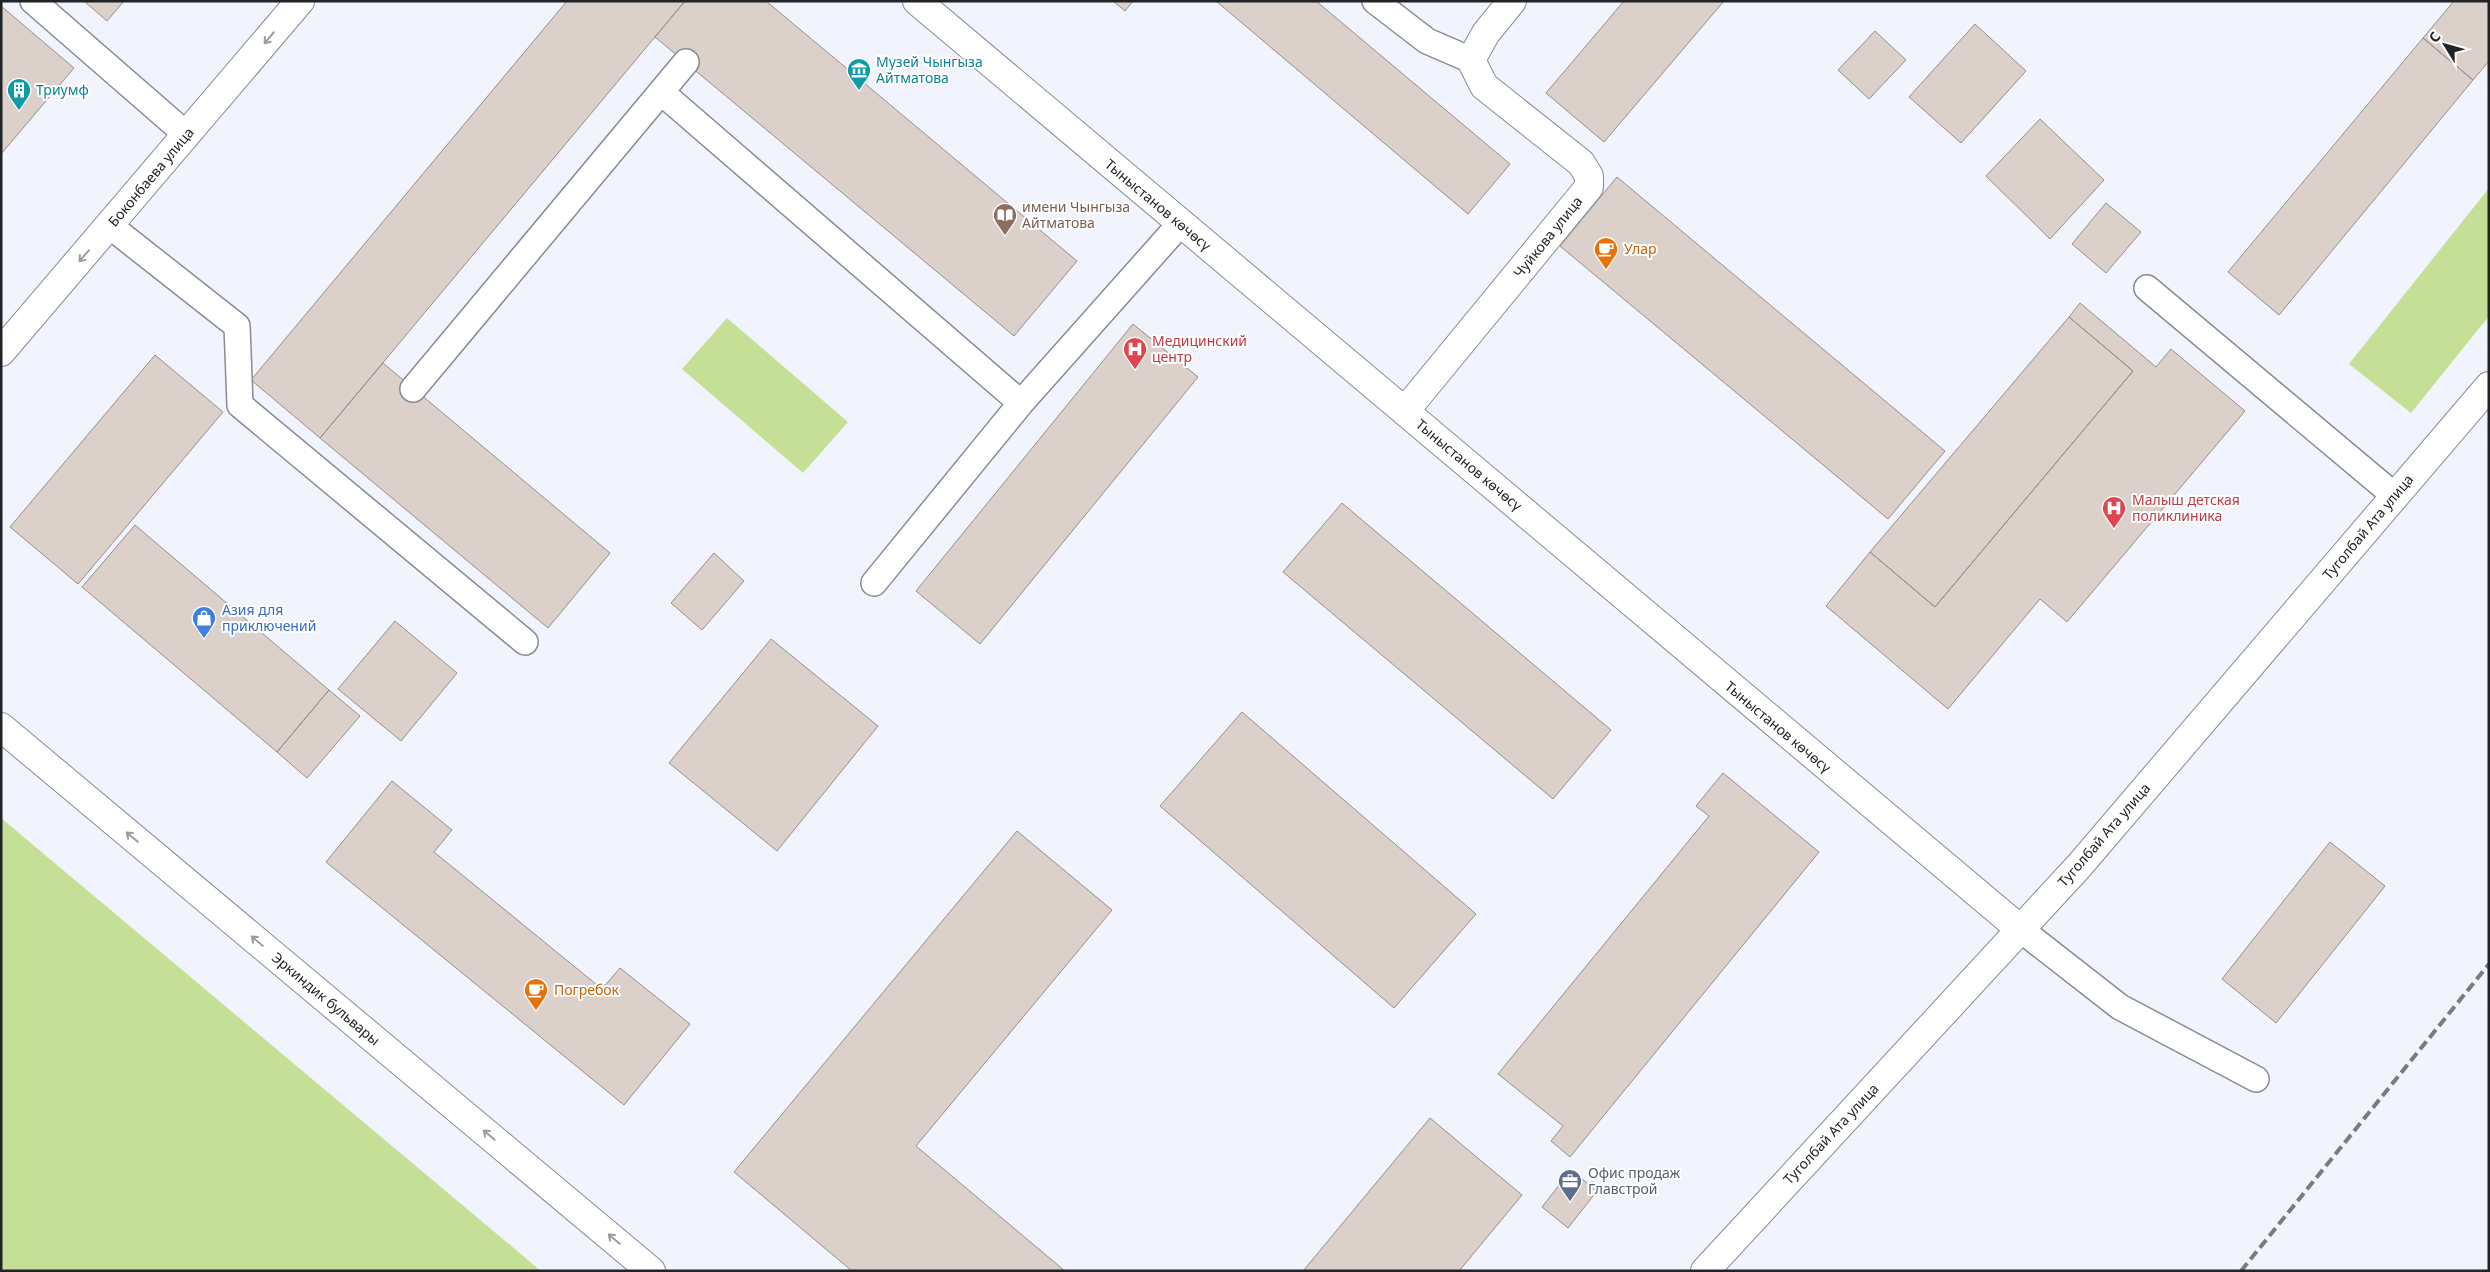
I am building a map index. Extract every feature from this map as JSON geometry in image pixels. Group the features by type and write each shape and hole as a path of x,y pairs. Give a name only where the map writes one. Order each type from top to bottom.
{"street":[{"name":"Боконбаева улица","path":"1,352 300,1"},
{"name":"Тыныстанов көчөсү","path":"917,1 2020,929"},
{"path":"1471,60 1486,32 1512,1"},
{"name":"Чуйкова улица","path":"1405,411 1588,187 1589,176 1581,163 1484,86 1471,60"},
{"name":"Туголбай Ата улица","path":"1705,1271 2079,866 2489,386"},
{"name":"Эркиндик бульвары","path":"1,728 651,1271"}],"lane":[{"path":"33,1 187,135"},
{"path":"1375,1 1427,41 1471,60"},
{"path":"413,389 686,62"},
{"path":"661,92 1021,403"},
{"path":"874,583 1021,403 1180,224"},
{"path":"110,226 237,326 240,405 525,642"},
{"path":"2147,288 2394,496"},
{"path":"2020,929 2120,1007 2256,1078"}],"green space":[{"path":"2489,188 2489,316 2411,413 2349,364"},
{"path":"727,318 848,422 803,473 682,369"},
{"path":"1,818 541,1271 5,1271 1,1267"}],"building":[{"path":"84,1 124,1 107,21"},
{"path":"567,1 685,1 320,438 251,380"},
{"path":"685,1 766,1 1077,261 1014,336 655,37"},
{"path":"1113,1 1133,1 1125,11"},
{"path":"1216,1 1316,1 1510,164 1468,214"},
{"path":"1624,1 1724,1 1604,142 1546,93"},
{"path":"2454,1 2489,1 2489,61 2473,80 2423,38"},
{"name":"Триумф","path":"1,6 74,68 1,154"},
{"path":"1975,24 2026,71 1961,143 1909,97"},
{"path":"1875,31 1906,60 1869,99 1838,70"},
{"path":"2423,38 2473,80 2279,315 2228,272"},
{"path":"2040,119 2104,180 2050,239 1986,176"},
{"path":"1617,177 1945,451 1888,519 1560,246"},
{"path":"2106,203 2141,232 2106,273 2072,244"},
{"path":"2080,303 2156,367 2171,349 2245,411 2067,622 2040,599 1948,709 1826,606 1870,552 1935,607 2133,371 2069,317"},
{"path":"2069,317 2133,371 1935,607 1870,552"},
{"path":"1133,324 1198,377 980,644 916,591"},
{"path":"155,355 223,412 78,584 10,527"},
{"path":"383,363 610,553 548,628 320,438"},
{"path":"1342,503 1611,730 1553,799 1283,572"},
{"path":"135,525 329,690 277,752 82,587"},
{"path":"714,553 744,581 702,630 671,603"},
{"path":"395,621 457,673 401,741 338,689"},
{"path":"771,639 878,726 777,851 669,763"},
{"path":"329,690 360,716 307,778 277,752"},
{"path":"1242,712 1476,914 1394,1008 1160,806"},
{"path":"1723,773 1819,852 1570,1157 1551,1141 1563,1126 1498,1074 1709,816 1696,806"},
{"path":"392,781 452,830 434,852 602,989 620,968 690,1024 624,1105 326,862"},
{"path":"1017,831 1112,910 916,1146 1065,1271 852,1271 734,1172"},
{"path":"2330,842 2385,886 2276,1023 2222,979"},
{"path":"1430,1118 1522,1195 1459,1271 1303,1271"},
{"path":"1571,1170 1597,1191 1568,1228 1542,1207"}],"railway":[{"path":"2241,1271 2489,964"}],"place":[{"name":"Музей Чынгыза Айтматова","path":"859,91"},
{"name":"Триумф","path":"19,111"},
{"name":"имени Чынгыза Айтматова","path":"1005,236"},
{"name":"Улар","path":"1606,270"},
{"name":"Медицинский центр","path":"1135,370"},
{"name":"Малыш детская поликлиника","path":"2114,529"},
{"name":"Азия для приключений","path":"204,639"},
{"name":"Погребок","path":"536,1011"},
{"name":"Офис продаж Главстрой","path":"1570,1202"}]}
